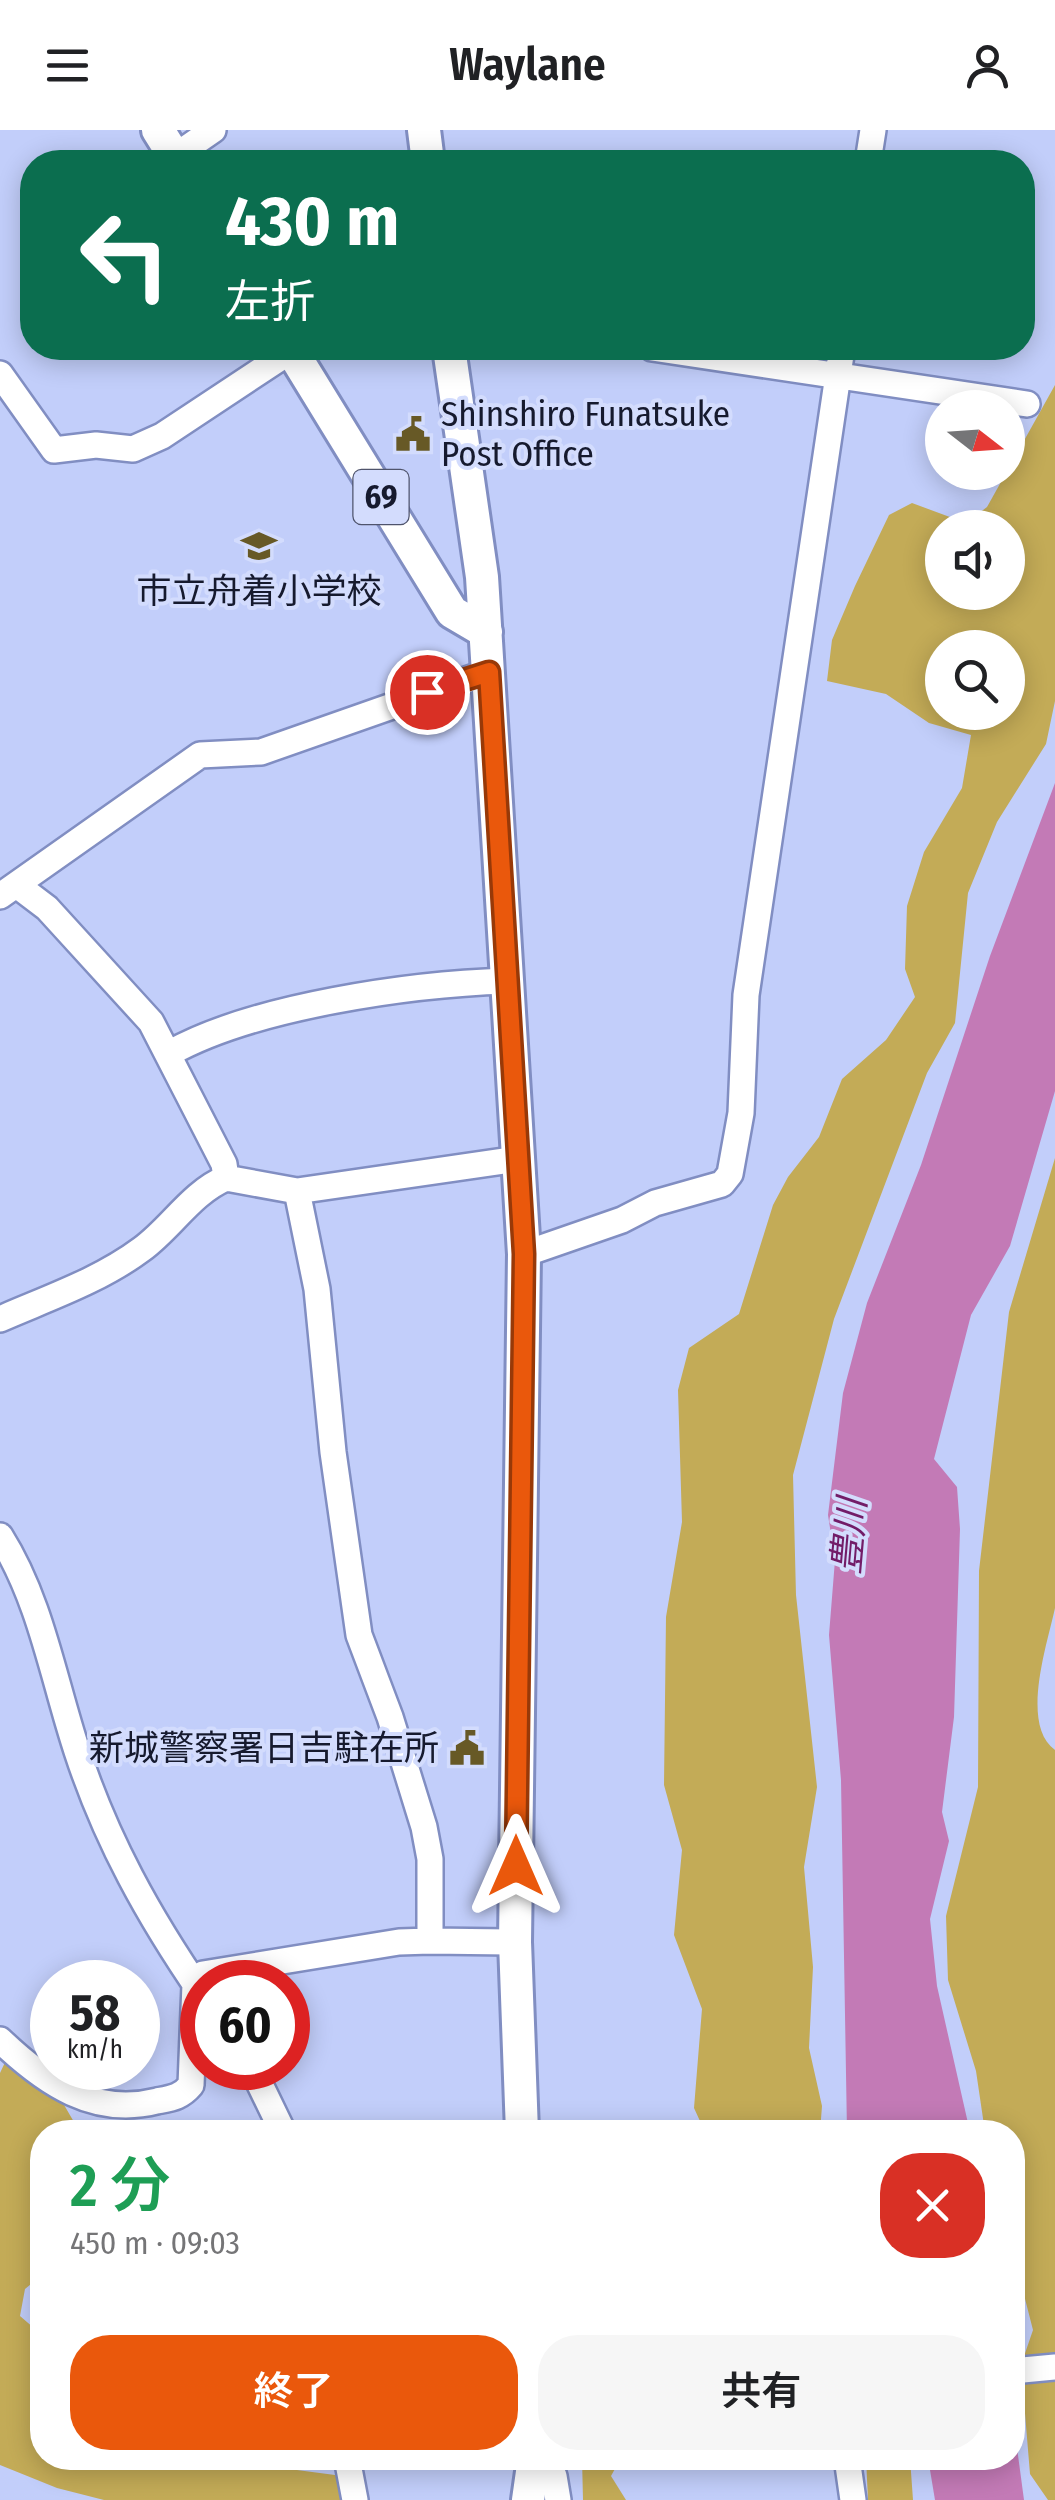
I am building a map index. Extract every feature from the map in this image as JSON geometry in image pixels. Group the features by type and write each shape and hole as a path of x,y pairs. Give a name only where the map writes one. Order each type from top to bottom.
{"main road":[{"name":"69","path":"299,360 452,612 486,632"},
{"path":"451,360 486,632 524,1254 516,1942 522,2120"},
{"path":"528,2500 533,2470"}],"street":[{"path":"170,150 213,130"},
{"path":"0,374 54,450 96,445 133,449 162,436 274,360"},
{"path":"738,360 1027,404"},
{"path":"524,1254 606,1227 655,1204 722,1184 730,1174 741,1113 746,995 840,360"},
{"path":"9,891 200,756 261,752 489,672"},
{"path":"9,891 47,908 117,982 170,1053 224,1164 226,1178"},
{"path":"170,1053 210,1034 327,1004 507,981"},
{"path":"0,1320 106,1273 145,1248 194,1198 226,1178 297,1191 518,1159"},
{"path":"297,1191 316,1289 359,1635 424,1827 430,1860 430,1941"},
{"path":"0,1536 26,1577 76,1750 109,1839 154,1923 180,1961"},
{"path":"289,1960 399,1942 516,1942"},
{"path":"0,2040 72,2096 104,2106 137,2106 183,2095 185,2090"},
{"path":"263,2090 277,2120"},
{"path":"1025,2370 1055,2367"},
{"path":"350,2470 356,2500"},
{"path":"546,2470 554,2476 558,2500"},
{"path":"849,2470 853,2500"}],"shaded area":[{"path":"1055,385 1055,701 1046,744 997,822 968,893 955,1023 927,1073 834,1319 793,1475 796,1595 817,1787 804,1867 813,1967 809,2048 822,2106 821,2120 700,2120 694,2108 702,2009 674,1935 682,1850 664,1785 666,1617 682,1522 678,1390 689,1348 739,1314 773,1205 788,1177 819,1137 842,1079 886,1040 915,997 905,969 907,906 924,852 962,788 971,735 954,730 1025,730 1025,630 925,630 925,720 886,694 827,681 832,640 855,586 889,515 912,503 931,510 925,510 925,610 1025,610 1025,510 983,510 996,490 1025,490 1025,439"},
{"path":"1055,1158 1055,1608 1042,1663 1038,1704 1039,1722 1055,1750 1055,2500 1048,2500 1030,2474 1025,2413 1025,2353 1033,2330 1025,2299 1025,2120 983,2120 976,2071 948,1980 946,1916 978,1787 979,1571 1009,1312"},
{"path":"9,2054 30,2065 30,2090 54,2090 73,2120 30,2120 30,2285 25,2289 20,2316 30,2325 30,2470 297,2470 335,2475 349,2500 104,2500 57,2488 0,2465 0,2073"},
{"path":"582,2470 614,2470 611,2476 626,2500 583,2500"},
{"path":"867,2470 911,2470 913,2500 868,2500"}],"water":[{"name":"豊川","path":"1055,783 1055,1091 1010,1246 971,1315 934,1459 957,1487 960,1529 954,1717 942,1812 949,1841 930,1919 937,1986 967,2120 847,2120 841,1780 829,1635 835,1560 828,1515 843,1393 867,1303 921,1165 990,956"},
{"path":"930,2470 1020,2470 1024,2500 935,2500"}],"place":[{"name":"Shinshiro Funatsuke Post Office","path":"413,434"},
{"name":"市立舟着小学校","path":"259,546"},
{"name":"新城警察署日吉駐在所","path":"467,1748"}],"route":[{"path":"427,692 489,672 524,1254 516,1866"}]}
